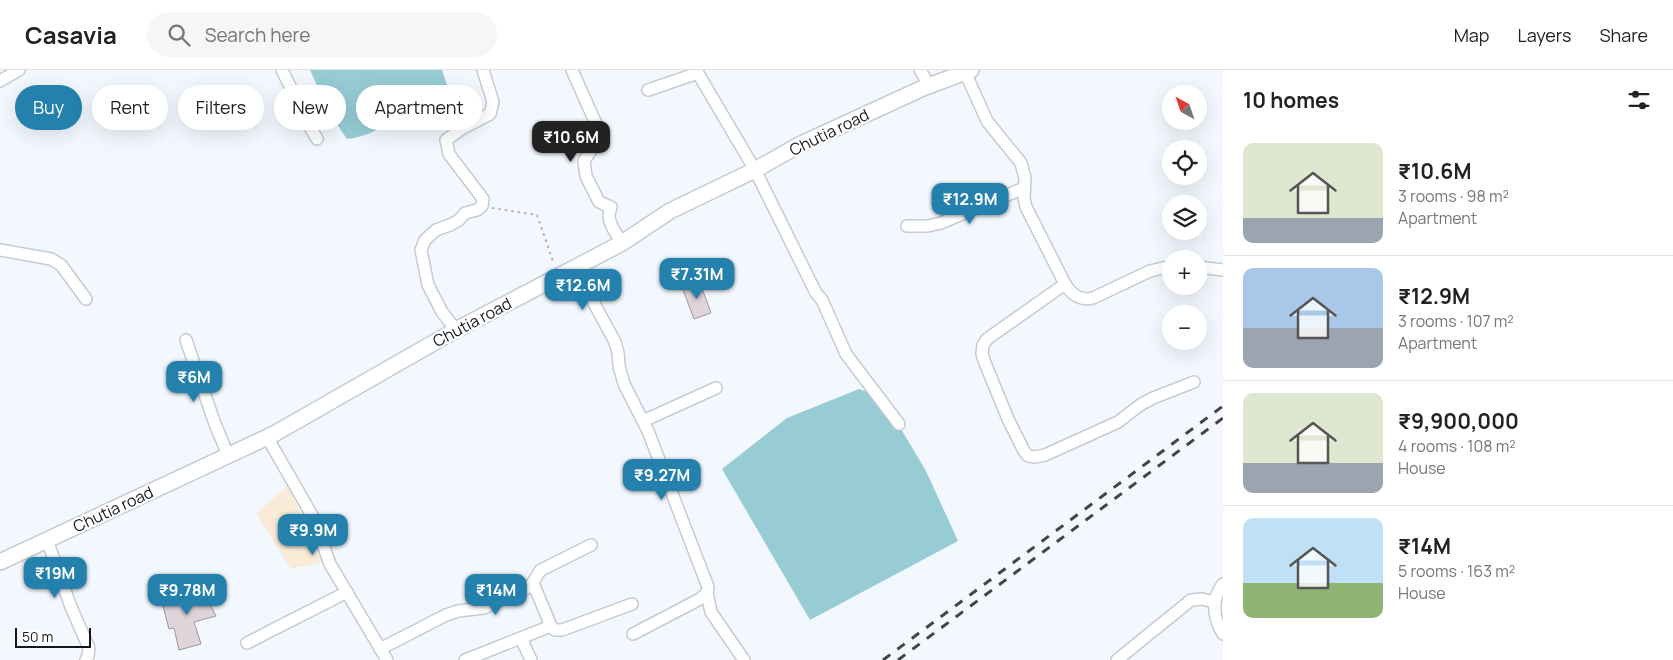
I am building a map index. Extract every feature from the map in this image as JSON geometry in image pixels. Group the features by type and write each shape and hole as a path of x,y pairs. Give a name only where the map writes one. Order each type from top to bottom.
{"street":[{"path":"0,81 19,70"},
{"path":"282,70 317,138"},
{"path":"456,330 442,312 428,285 421,250 425,240 436,230 450,225 459,220 465,213 477,210 482,206 483,199 449,154 446,140 463,128 490,114 493,102 482,70"},
{"path":"572,70 601,135 584,161 586,176 600,202 611,207 608,214 611,225 622,242"},
{"path":"920,70 929,86"},
{"path":"968,71 987,121 1021,162 1025,178 1026,207 1065,284 1073,295 1086,300 1150,271 1162,268"},
{"name":"Chutia road","path":"0,562 267,436 456,330 622,242 670,212 755,170 799,145 929,86 968,71"},
{"path":"648,90 697,72 755,170 816,292 822,300 846,354 899,424"},
{"path":"908,226 928,226 941,223 1024,188"},
{"path":"0,250 51,259 61,265 86,299"},
{"path":"575,268 615,342 624,384 643,421 706,578 711,612 744,660"},
{"path":"1207,268 1223,270"},
{"path":"1065,284 987,339 983,345 982,354 999,398 1024,452 1028,456 1045,455 1118,422 1140,405 1194,382"},
{"path":"186,340 215,424 228,455"},
{"path":"643,421 716,388"},
{"path":"267,436 312,517 330,564 381,656 446,615 458,611 484,608 529,587 534,583 541,570 591,545"},
{"path":"47,540 88,648 86,660"},
{"path":"534,583 551,626 555,630 562,630 632,604"},
{"path":"1223,584 1217,592 1214,602 1216,617 1223,634"},
{"path":"247,643 347,592"},
{"path":"633,634 700,599 707,593"},
{"path":"1117,660 1191,600 1202,599 1214,602"},
{"path":"465,660 551,626"},
{"path":"521,638 531,660"}],"path":[{"path":"482,206 537,215 559,276"}],"shaded area":[{"path":"288,485 322,562 291,569 256,514"}],"water":[{"path":"310,70 442,70 447,85 356,85 356,130 376,130 347,139 341,130 346,130 346,85 317,85"},
{"path":"859,389 882,397 926,471 958,541 810,620 722,469 787,418"}],"building":[{"path":"699,280 711,313 694,319 682,287"},
{"path":"203,590 216,616 194,622 201,644 179,650 174,628 169,629 161,598"}],"railway":[{"path":"883,660 1223,406"},
{"path":"898,660 1223,418"}]}
